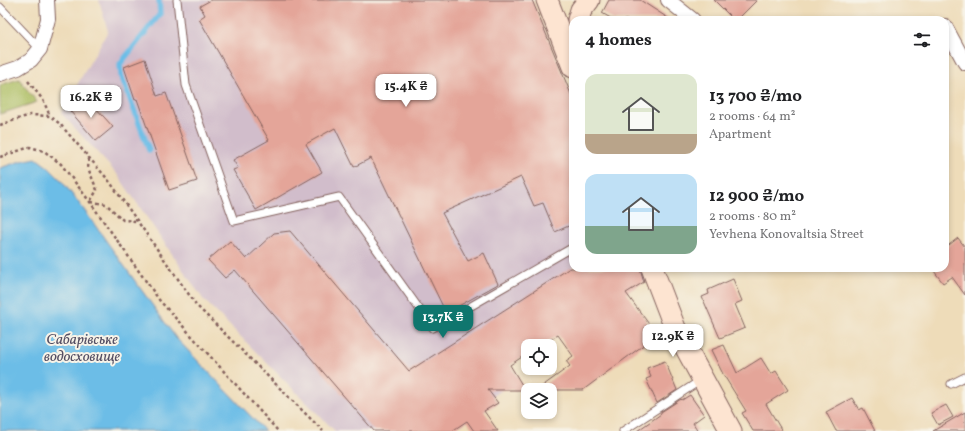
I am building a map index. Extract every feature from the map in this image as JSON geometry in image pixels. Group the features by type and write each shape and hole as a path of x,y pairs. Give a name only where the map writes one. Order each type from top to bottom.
{"street":[{"path":"0,74 18,68 31,60 40,49 48,19 47,0"},
{"path":"547,0 569,46"},
{"path":"579,16 581,10 589,0"},
{"path":"668,0 688,16"},
{"path":"949,33 965,63"},
{"path":"654,272 675,328 731,431"}],"lane":[{"path":"177,0 186,85 234,222 339,197 433,328 569,250"},
{"path":"0,7 40,49"},
{"path":"951,384 965,377"},
{"path":"623,431 703,378"}],"path":[{"path":"18,68 43,100 50,116 60,124 110,182 197,306 323,431"},
{"path":"0,125 30,115 50,116"},
{"path":"0,157 30,147 44,151 60,164 90,202 160,301 278,431"},
{"path":"89,158 88,168 97,190 90,202"},
{"path":"90,202 106,204 123,220 137,221"}],"shaded area":[{"path":"99,0 532,0 569,89 569,272 644,272 647,280 551,339 521,339 521,358 510,365 519,379 493,396 498,403 452,431 335,431 203,299 117,174 61,113 108,31"}],"green space":[{"path":"19,79 37,102 0,114 0,85"}],"water":[{"name":"Сабарівське водосховище","path":"36,158 60,179 79,203 176,338 265,431 0,431 0,168"}],"building":[{"path":"211,0 532,0 569,89 569,226 555,232 543,203 534,206 521,177 442,213 468,261 484,253 498,284 446,313 371,158 354,167 335,128 306,144 322,172 256,210 233,170 238,168 233,160 269,140 199,19 205,15 200,6"},
{"path":"609,0 640,0 665,16 607,16 602,13"},
{"path":"714,0 757,0 741,16 730,16"},
{"path":"145,59 157,96 166,93 197,181 169,190 137,99 135,100 124,67"},
{"path":"86,97 113,127 96,141 70,111"},
{"path":"290,231 409,371 569,269 569,272 641,272 644,282 626,293 657,335 583,390 557,390 557,383 547,383 570,366 566,361 573,356 558,335 551,339 521,339 521,358 510,365 521,383 521,390 488,390 498,403 484,411 498,431 474,431 467,421 452,431 374,431 235,270 225,278 208,260 230,241 246,259 274,233"},
{"path":"958,238 965,247 965,295 952,277 943,283 935,272 949,272 949,245"},
{"path":"733,279 742,301 735,304 745,328 720,338 702,297 709,294 708,290"},
{"path":"724,345 737,373 761,358 771,374 776,371 788,390 766,404 782,431 753,431 742,413 746,411 723,374 711,350"},
{"path":"665,361 677,390 657,403 646,379 651,377 647,368"},
{"path":"690,395 704,415 693,423 698,431 637,431 661,414 661,412"},
{"path":"852,398 859,410 863,408 875,431 836,431 826,412"},
{"path":"946,405 953,417 938,425 931,413"},
{"path":"965,412 965,431 933,431"}],"waterway":[{"path":"149,150 121,75 120,64 160,14 159,0"}]}
